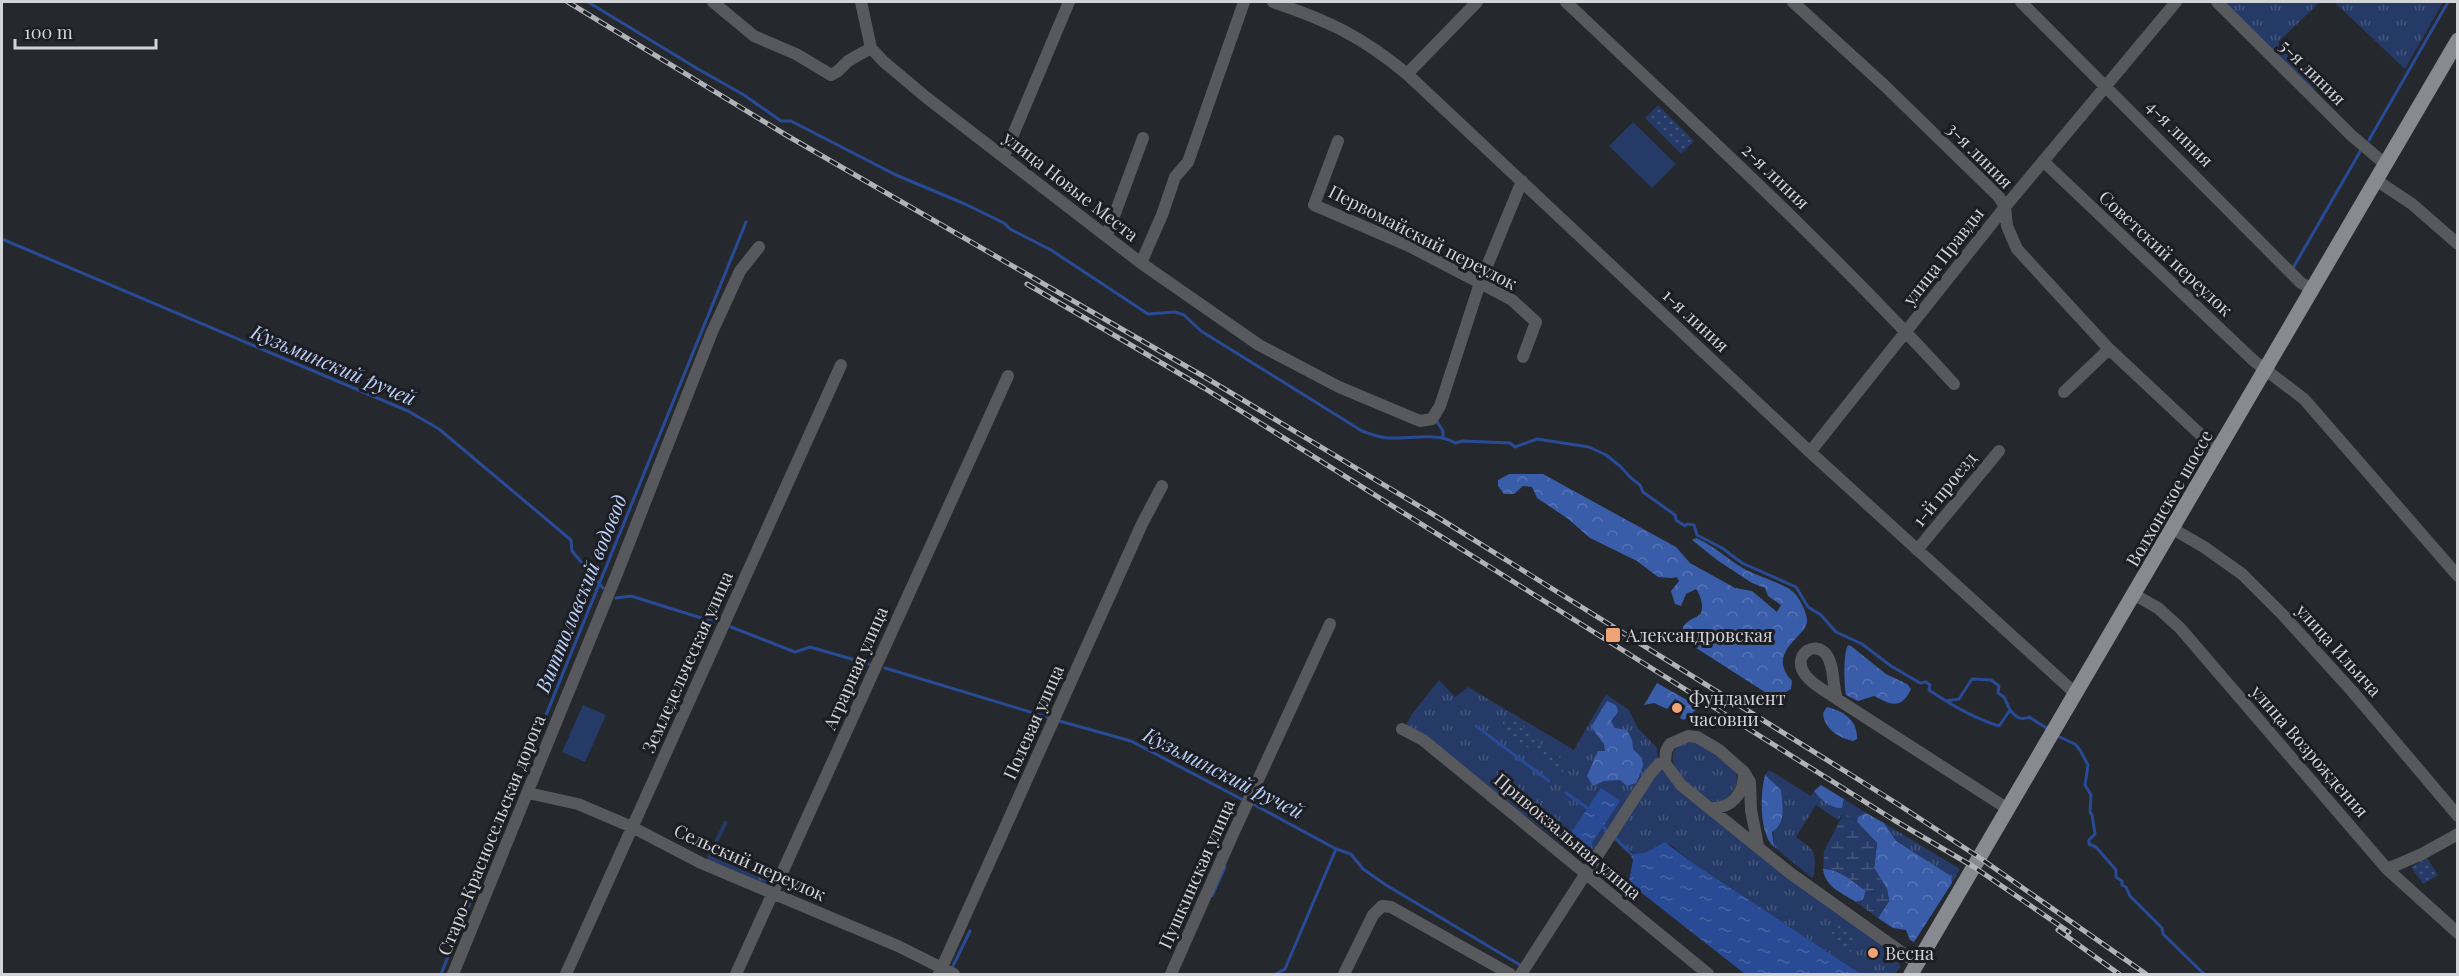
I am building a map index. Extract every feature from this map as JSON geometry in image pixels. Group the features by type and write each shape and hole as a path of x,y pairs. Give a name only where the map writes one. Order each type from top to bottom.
{"main road":[{"name":"Волхонское шоссе","path":"1915,969 2457,40"}],"street":[{"path":"713,2 754,36 796,54 831,75 838,72 848,61 871,48 861,2"},
{"path":"1004,156 1069,2"},
{"path":"1141,263 1162,215 1175,177 1188,162 1244,2"},
{"name":"1-я линия","path":"1273,2 1317,17 1356,36 1407,74 1810,452 2076,694"},
{"path":"1407,74 1477,2"},
{"name":"2-я линия","path":"1566,2 1787,211 1907,332 1954,384"},
{"name":"3-я линия","path":"1794,2 2000,197 2005,207 2007,226 2017,249 2109,349 2218,451"},
{"name":"4-я линия","path":"2021,2 2106,84 2301,283 2313,289"},
{"name":"улица Правды","path":"1810,452 2005,207 2176,2"},
{"name":"5-я линия","path":"2217,2 2351,135 2385,164"},
{"name":"улица Новые Места","path":"871,48 927,98 1141,263 1259,345 1340,387 1408,417 1420,421 1432,419 1440,406 1480,283"},
{"path":"1107,236 1143,138"},
{"name":"Первомайский переулок","path":"1338,141 1314,205 1409,246 1512,300 1536,322 1523,357"},
{"name":"Советский переулок","path":"2043,161 2265,370 2304,399 2457,576"},
{"path":"1480,283 1522,180"},
{"path":"2376,180 2412,204 2457,244"},
{"name":"Старо-Красносельская дорога","path":"453,975 712,332 740,271 759,247"},
{"path":"2064,392 2109,349"},
{"name":"Земледельческая улица","path":"566,975 841,365"},
{"name":"Аграрная улица","path":"736,975 1008,376"},
{"name":"1-й проезд","path":"1917,550 1999,451"},
{"name":"Полевая улица","path":"941,971 1142,524 1162,486"},
{"name":"улица Ильича","path":"2173,529 2204,547 2242,574 2282,614 2352,690 2457,816"},
{"name":"улица Возрождения","path":"2135,595 2158,608 2180,627 2387,869 2457,933"},
{"name":"Пушкинская улица","path":"1171,975 1330,624"},
{"path":"1837,699 2008,809"},
{"name":"Привокзальная улица","path":"1402,729 1423,740 1708,975"},
{"path":"1758,846 1752,818 1750,782 1744,772 1736,763 1697,737 1688,736 1670,744 1666,751 1665,763 1681,785 1790,873 1915,969"},
{"path":"1521,975 1650,774 1659,764 1665,763"},
{"path":"1710,808 1721,808 1740,793 1744,784 1744,772"},
{"name":"Сельский переулок","path":"528,793 578,804 632,827 701,862 772,894 820,912 941,971 954,975"},
{"path":"2387,869 2422,854 2457,834"},
{"path":"1344,975 1373,915 1382,906 1391,906 1502,973"}],"green space":[{"path":"2223,2 2320,2 2278,42 2319,84 2312,92"},
{"path":"2334,2 2443,2 2405,69"},
{"path":"1658,105 1694,141 1681,154 1645,118"},
{"path":"1633,122 1676,164 1652,188 1609,146"},
{"path":"1509,474 1543,474 1676,547 1690,563 1735,588 1752,591 1777,612 1781,605 1768,596 1765,588 1752,583 1717,560 1692,540 1696,538 1703,541 1746,570 1792,591 1802,604 1807,619 1802,632 1785,653 1783,661 1785,670 1792,681 1791,689 1779,696 1768,694 1693,646 1684,636 1683,627 1700,614 1701,601 1696,589 1686,594 1681,606 1675,604 1671,591 1679,581 1677,577 1658,577 1637,561 1590,538 1567,518 1537,498 1532,487 1523,486 1514,494 1504,494 1498,486 1498,480"},
{"path":"1848,645 1886,674 1907,684 1911,689 1907,696 1895,704 1874,696 1858,701 1846,695 1844,677"},
{"path":"1439,680 1455,697 1468,687 1574,750 1606,694 1629,710 1637,727 1657,748 1658,758 1652,763 1588,863 1427,738 1405,727 1412,714"},
{"path":"1657,683 1694,704 1697,709 1684,720 1680,718 1686,706 1675,699 1667,709 1654,703 1644,705"},
{"path":"1607,701 1616,705 1618,712 1611,721 1615,728 1627,730 1633,749 1642,758 1643,766 1636,783 1627,786 1620,780 1604,781 1593,786 1587,776 1598,751 1605,751 1604,744 1591,727"},
{"path":"583,705 606,715 585,762 562,752"},
{"path":"1827,707 1849,718 1855,727 1857,739 1853,741 1842,737 1829,728 1823,713"},
{"path":"1501,716 1526,729 1544,750 1551,750 1559,755 1563,772 1558,772 1526,746 1520,746 1511,741"},
{"path":"1690,742 1697,743 1713,753 1734,770 1736,785 1725,799 1709,800 1684,780 1677,771 1673,762 1673,753 1678,747"},
{"path":"1662,768 1898,956 1900,967 1895,974 1861,974 1690,861 1670,844 1641,854 1623,846 1615,838 1655,773"},
{"path":"1769,770 1811,796 1814,791 1818,795 1844,804 1844,799 1866,813 1858,817 1857,822 1844,813 1838,820 1816,805 1796,837 1808,845 1813,852 1814,876 1811,877 1774,847 1771,780 1765,775"},
{"path":"1765,775 1781,790 1782,819 1772,832 1774,847 1769,841 1763,824 1762,792"},
{"path":"1821,785 1844,799 1842,808 1830,805 1814,791"},
{"path":"1844,813 1857,822 1877,843 1874,868 1887,889 1889,901 1878,918 1856,902 1863,900 1866,891 1840,873 1823,869 1824,851"},
{"path":"1866,813 1884,823 1896,841 1951,876 1952,883 1914,942 1910,940 1906,930 1893,928 1878,918 1889,901 1887,889 1874,868 1877,843 1857,822 1858,817"},
{"path":"724,821 728,822 711,856 765,880 771,868 779,871 772,888 709,865 707,858"},
{"path":"1884,823 1960,869 1952,883 1951,876 1895,841"},
{"path":"2427,858 2438,875 2423,884 2411,867"},
{"path":"1823,869 1840,873 1866,891 1863,900 1856,902 1835,889 1824,875"},
{"path":"1831,926 1845,926 1860,939 1849,954 1833,937"}],"water":[{"path":"1601,788 1620,801 1586,852 1570,841 1569,836"},
{"path":"1665,842 1861,974 1745,974 1629,881 1633,860 1629,852 1643,853"}],"waterway":[{"path":"588,2 744,95 781,121 791,121 896,175 1004,223 1010,229 1051,250 1148,314 1175,312 1184,315 1201,331 1362,431 1386,438 1433,437 1455,443 1463,441 1510,443 1515,447 1537,439 1589,447 1606,455 1640,485 1643,492 1675,515 1676,520 1685,526 1694,525 1697,535 1722,548 1742,563 1796,587 1808,607 1821,615 1836,632 1862,644 1891,666 1920,683 1926,682 1930,685 1929,690 1946,701 1971,715 1999,726 2010,710 2018,718 2029,717 2048,729"},
{"path":"2369,140 2448,2"},
{"path":"2293,268 2361,150"},
{"name":"Виттоловский водовод","path":"441,974 746,222"},
{"name":"Кузьминский ручей","path":"2,239 408,411 439,429 571,540 572,551 603,588"},
{"path":"1436,420 1443,431 1443,438"},
{"name":"Кузьминский ручей","path":"616,598 631,596 714,622"},
{"name":"Кузьминский ручей","path":"731,627 795,652 810,647 869,664"},
{"name":"Кузьминский ручей","path":"885,668 1050,718"},
{"path":"1946,701 1959,699 1972,679 1991,680 1999,686 1998,693 2004,697 2010,710"},
{"name":"Кузьминский ручей","path":"1056,720 1131,741 1245,801"},
{"path":"1476,726 1549,781"},
{"path":"2055,735 2075,744 2088,765 2085,785 2091,795 2090,812 2095,834 2089,840 2089,844 2096,847 2116,870 2116,877 2122,881 2122,885 2126,887 2130,896 2162,928 2163,934 2204,974"},
{"path":"1566,793 1589,809"},
{"name":"Кузьминский ручей","path":"1251,803 1336,849 1351,854 1363,869 1386,885 1520,965"},
{"path":"1601,824 1606,830"},
{"path":"1615,838 1629,852"},
{"path":"1276,974 1285,969 1336,849"},
{"path":"1212,896 1225,867"},
{"path":"953,966 970,931"}],"railway":[{"path":"568,2 786,135 1203,376 1434,515 1896,803 1980,858 2146,974"},
{"path":"1027,284 1204,388 1894,820 1974,867 2069,932"},
{"path":"2058,930 2119,974"}],"place":[{"name":"Александровская","path":"1613,635"},
{"name":"Фундамент часовни","path":"1677,708"},
{"name":"Весна","path":"1873,953"}]}
